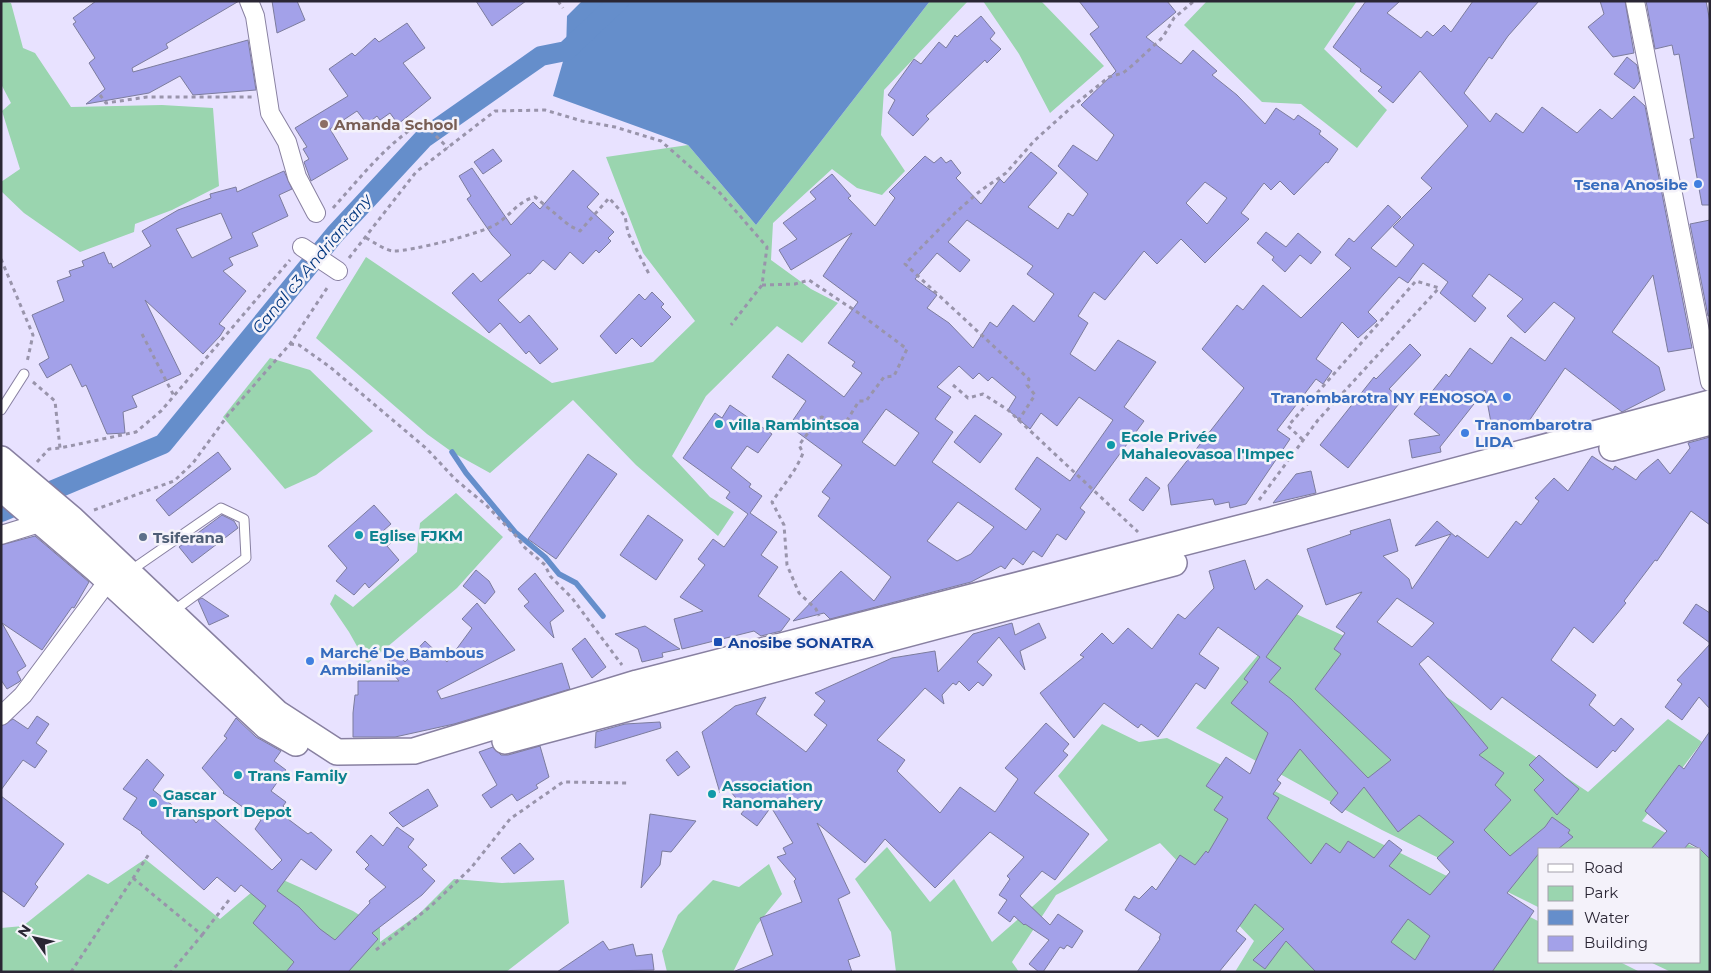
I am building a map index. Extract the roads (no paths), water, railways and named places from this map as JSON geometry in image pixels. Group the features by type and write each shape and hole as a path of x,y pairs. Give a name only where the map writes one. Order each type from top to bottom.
{"street":[{"path":"249,1 255,16 270,113 286,142 297,177 322,213"},
{"path":"1634,1 1710,382"},
{"path":"302,247 338,271"},
{"path":"1,460 18,484 37,520 172,612 277,713 337,752 414,752 637,683 725,662 826,634 1156,550 1710,403"},
{"path":"18,484 69,516 118,576 266,726 327,761 416,764 1710,422"},
{"path":"1,535 37,520"},
{"path":"1,716 23,695 118,576"}],"lane":[{"path":"1,410 24,374"},
{"path":"118,576 221,508 244,519 246,558 172,612"}],"water":[{"path":"582,1 930,1 756,225 688,145 553,96 566,51 567,16"}],"waterway":[{"name":"Canal c3 Andriantany","path":"1,512 163,444 335,234 424,138 541,56 566,51 619,1"},
{"path":"452,452 466,473 515,532 545,557 559,574 576,583 603,616"}],"place":[{"name":"Amanda School","path":"324,124"},
{"name":"Tsena Anosibe","path":"1698,184"},
{"name":"Tranombarotra NY FENOSOA","path":"1507,397"},
{"name":"villa Rambintsoa","path":"719,424"},
{"name":"Tranombarotra LIDA","path":"1465,433"},
{"name":"Ecole Privée Mahaleovasoa l'Impec","path":"1111,445"},
{"name":"Eglise FJKM","path":"359,535"},
{"name":"Tsiferana","path":"143,537"},
{"name":"Anosibe SONATRA","path":"718,642"},
{"name":"Marché De Bambous Ambilanibe","path":"310,661"},
{"name":"Trans Family","path":"238,775"},
{"name":"Association Ranomahery","path":"712,794"},
{"name":"Gascar Transport Depot","path":"153,803"}]}
